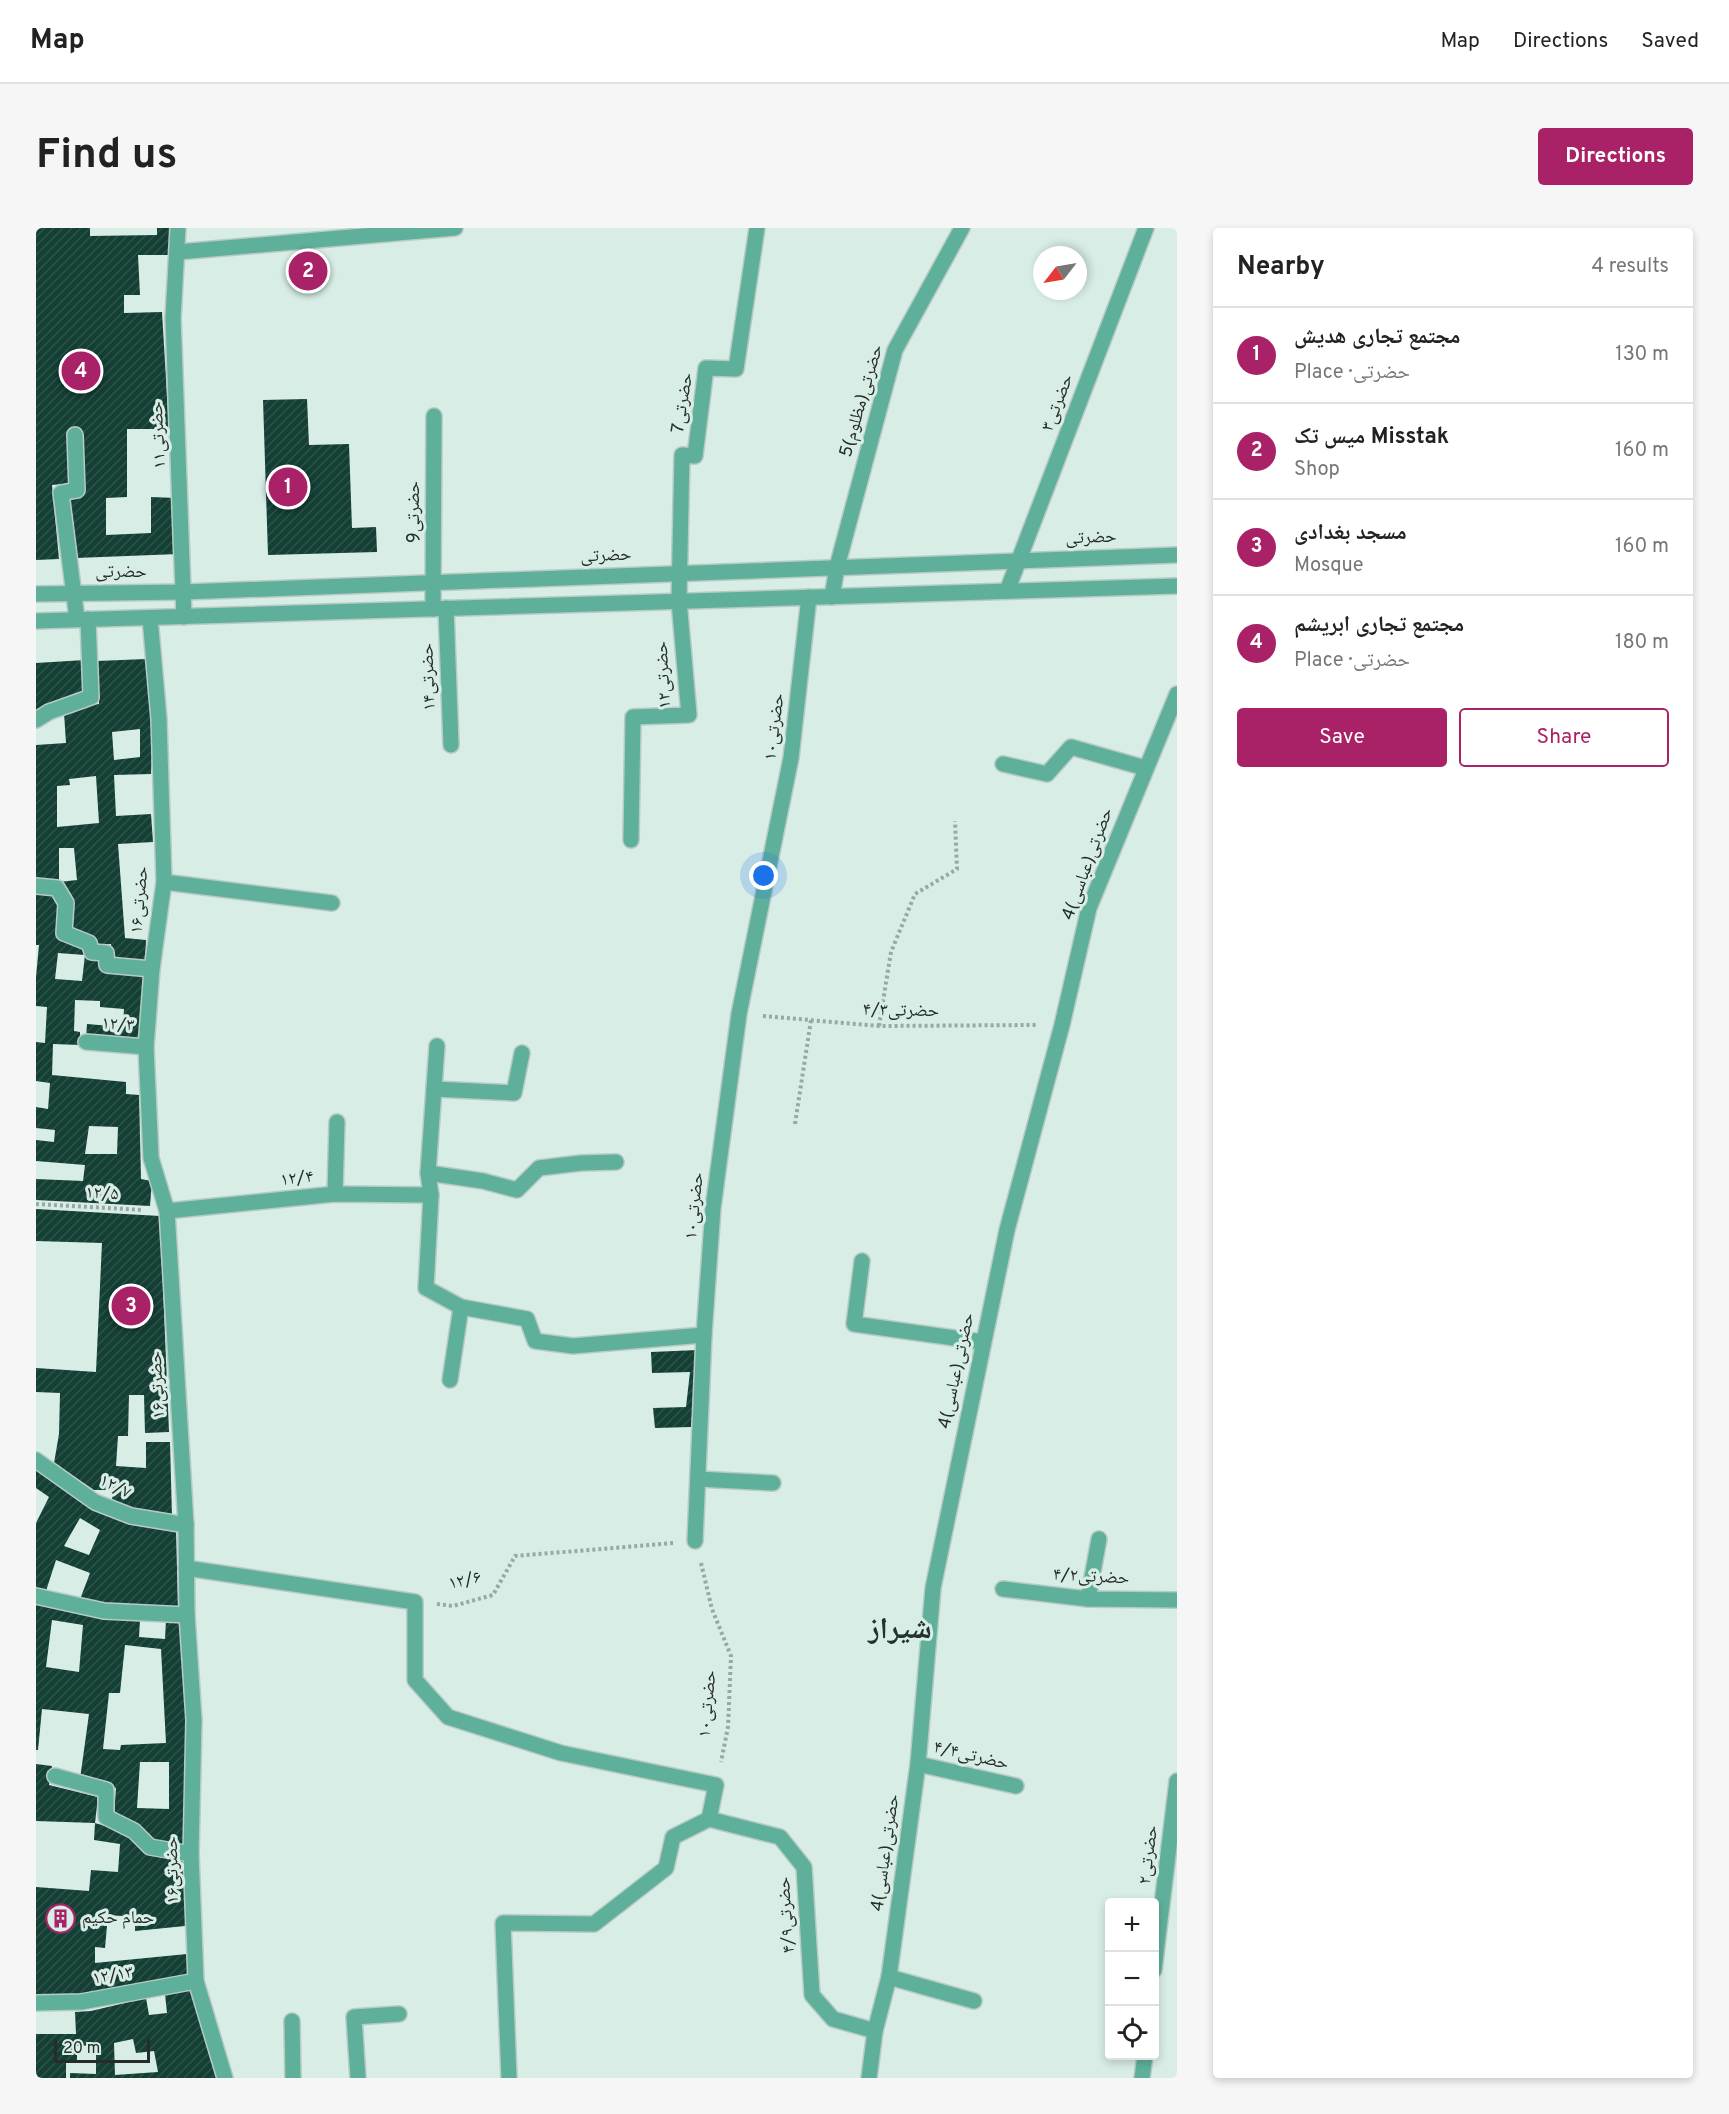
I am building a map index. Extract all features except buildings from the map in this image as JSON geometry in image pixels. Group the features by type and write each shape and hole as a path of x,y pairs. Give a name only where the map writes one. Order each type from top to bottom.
{"street":[{"name":"حضرتی۱۱","path":"178,228 173,318 184,617"},
{"path":"178,252 455,228"},
{"name":"7حضرتی","path":"679,601 682,455 695,456 706,368 736,369 757,228"},
{"name":"5حضرتی(مظلوم)","path":"832,597 837,567 895,350 962,228"},
{"name":"حضرتی۳","path":"1007,591 1146,228"},
{"name":"9حضرتی","path":"434,416 434,582 440,609"},
{"path":"36,720 49,712 91,697 83,619 75,592 61,493 77,490 75,435"},
{"name":"حضرتی","path":"36,594 184,592 1177,555"},
{"path":"36,621 1177,586"},
{"name":"حضرتی۱۰","path":"695,1541 704,1335 713,1208 739,1014 791,758 809,597"},
{"name":"حضرتی۱۲","path":"631,840 633,717 689,715 679,601"},
{"name":"حضرتی۱۴","path":"440,609 451,745"},
{"name":"حضرتی۱۶","path":"150,618 159,719 164,882 152,969 146,1047 151,1158 167,1211 186,1525 187,1615 195,1720 191,1854 196,1981 225,2078"},
{"name":"4حضرتی(عباسی)","path":"869,2078 875,2031 889,1977 918,1764 933,1588 1007,1230 1062,1025 1089,908 1177,694"},
{"path":"1004,764 1047,774 1071,747 1145,768"},
{"path":"164,882 332,903"},
{"path":"36,886 57,888 66,903 64,933 89,943 92,952 106,953 107,965 152,969"},
{"name":"۱۲/۳","path":"86,1042 146,1047"},
{"path":"437,1046 428,1173 431,1195 426,1288 461,1307 527,1319 535,1341 573,1346 704,1335"},
{"path":"434,1089 514,1093 522,1053"},
{"path":"335,1194 337,1122"},
{"path":"428,1173 483,1181 517,1190 539,1168 581,1162 616,1162"},
{"name":"۱۲/۴","path":"167,1211 335,1194 431,1195"},
{"path":"862,1261 854,1324 983,1342"},
{"path":"450,1380 461,1307"},
{"name":"۱۲/۷","path":"36,1460 95,1502 131,1516 186,1525"},
{"path":"698,1479 773,1483"},
{"path":"1088,1599 1099,1539"},
{"path":"186,1568 415,1602 416,1680 448,1717 561,1752 716,1785 709,1819 673,1837 666,1868 594,1924 503,1923 509,2078"},
{"name":"حضرتی۴/۲","path":"1003,1589 1088,1599 1177,1600"},
{"path":"36,1596 104,1611 187,1615"},
{"name":"حضرتی۴/۴","path":"918,1764 1016,1786"},
{"path":"55,1776 106,1790 106,1817 134,1830 150,1847 191,1854"},
{"name":"حضرتی۲","path":"1157,1952 1177,1781"},
{"name":"حضرتی۴/۹","path":"709,1819 780,1837 804,1867 812,1995 833,2019 875,2031"},
{"path":"889,1977 974,2001"},
{"name":"۱۲/۱۳","path":"36,2003 81,2002 196,1981"},
{"path":"358,2078 354,2017 399,2014"},
{"path":"292,2021 293,2078"},
{"path":"1142,2078 1144,2060"}],"path":[{"path":"879,1026 891,952 915,894 957,869 955,821"},
{"name":"حضرتی۴/۳","path":"739,1014 879,1026 1062,1025"},
{"path":"795,1124 811,1020"},
{"name":"۱۲/۵","path":"36,1204 167,1211"},
{"name":"۱۲/۶","path":"415,1602 453,1606 493,1595 515,1556 695,1541"},
{"name":"حضرتی۱۰","path":"695,1541 712,1609 732,1656 728,1727 716,1785"}],"place":[{"name":"میس تک Misstak","path":"308,271"},
{"name":"مجتمع تجاری ابریشم","path":"81,371"},
{"name":"مجتمع تجاری هدیش","path":"288,487"},
{"name":"مسجد بغدادی","path":"131,1306"},
{"name":"حمام حکیم","path":"61,1918"}],"district":[{"name":"شیراز","path":"900,1630"}]}
